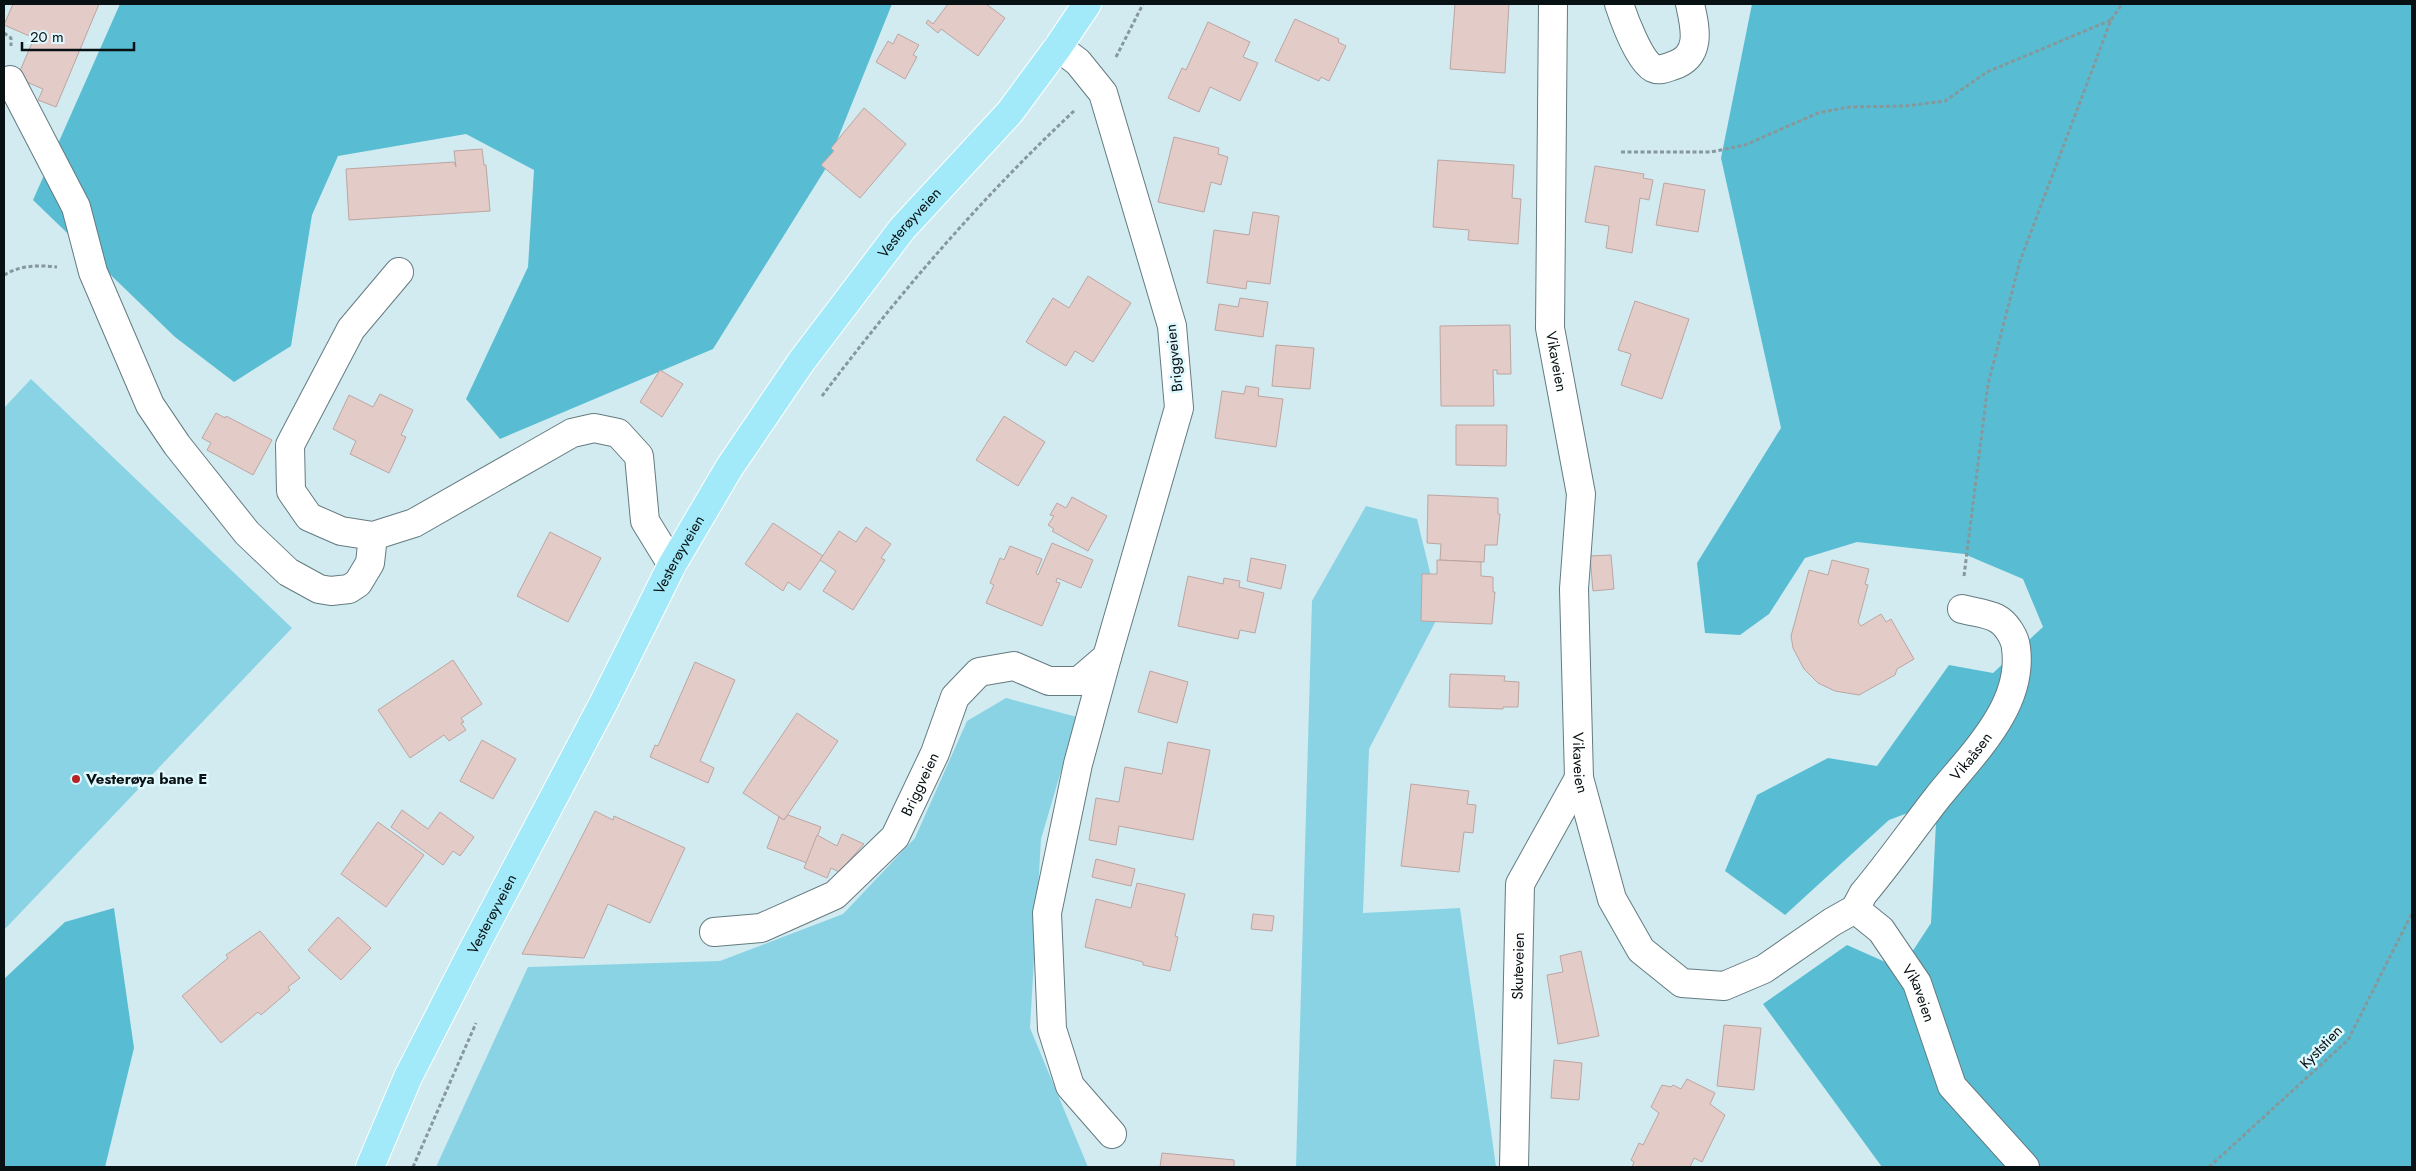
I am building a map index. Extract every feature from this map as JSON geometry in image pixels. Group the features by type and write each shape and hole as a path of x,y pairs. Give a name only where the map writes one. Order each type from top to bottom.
{"main road":[{"name":"Vesterøyveien","path":"370,1167 413,1069 603,704 672,565 729,468 801,362 902,229 1010,112 1087,4"}],"street":[{"name":"Vikaveien","path":"1553,4 1550,328 1581,494 1574,590 1579,778 1612,899 1641,950 1682,983 1724,986 1764,968 1832,922 1855,909 1881,930 1917,983 1952,1086 2025,1167"},
{"path":"1618,4 1644,58 1653,68 1661,70 1677,64 1689,54 1694,45 1696,35 1690,4"},
{"name":"Briggveien","path":"1058,47 1078,62 1103,93 1172,326 1179,408 1078,764 1047,913 1052,1029 1070,1086 1112,1134"},
{"path":"10,80 76,207 93,272 150,405 178,445 247,532 288,572 319,589 349,590 358,583 370,564 373,536"},
{"path":"399,272 351,329 290,445 291,491 309,517 340,531 373,536 414,523 572,433 594,428 618,433 639,456 646,521 672,565"},
{"name":"Vikaåsen","path":"1855,909 1863,894 1994,726 2012,693 2018,669 2016,642 2012,635 1996,618 1962,609"},
{"name":"Briggveien","path":"714,932 761,928 835,895 895,837 935,753 956,697 979,672 1014,666 1049,681 1079,681 1107,657"},
{"name":"Skuteveien","path":"1514,1167 1520,884 1579,778"}],"path":[{"path":"1111,65 1143,4"},
{"path":"1962,609 1965,559 1988,384 2020,261 2111,20 2122,4"},
{"path":"1621,152 1711,152 1745,145 1818,113 1849,107 1906,106 1945,102 1986,72 2111,20"},
{"path":"816,403 963,222 1018,163 1076,109"},
{"path":"4,275 14,269 33,265 93,272"},
{"name":"Kyststien","path":"2209,1167 2348,1040 2412,913"}],"shaded area":[{"path":"120,4 892,4 826,168 713,349 500,439 466,399 528,267 534,170 466,134 338,156 312,215 291,346 234,382 175,337 33,200"},
{"path":"1752,4 2412,4 2412,1167 1882,1167 1763,1004 1847,945 1901,969 1931,923 1937,802 1889,820 1785,915 1725,871 1757,795 1828,758 1877,766 1949,665 1993,673 2043,627 2023,579 1964,554 1857,542 1805,558 1769,614 1740,635 1705,633 1697,563 1781,428 1721,158"},
{"name":"Vesterøya bane E","path":"31,379 292,628 4,930 4,408"},
{"path":"1366,506 1417,519 1440,613 1369,749 1363,913 1460,908 1496,1167 1296,1167 1312,601"},
{"path":"1006,698 1077,717 1041,839 1030,1028 1088,1167 436,1167 528,967 720,961 843,914 915,838 967,721"},
{"path":"114,908 134,1048 105,1167 4,1167 4,979 65,922"}],"building":[{"path":"13,4 99,4 56,107 38,100 43,89 17,78 34,38 4,25"},
{"path":"948,4 986,4 1005,18 978,56 941,29 938,33 926,23 928,20 933,24"},
{"path":"1455,4 1509,4 1505,73 1450,69"},
{"path":"1295,19 1339,39 1338,42 1346,46 1329,81 1321,77 1319,81 1275,61"},
{"path":"1208,22 1250,42 1243,57 1258,63 1240,101 1210,87 1199,112 1168,98 1182,68 1186,70"},
{"path":"898,34 919,45 913,55 917,57 905,79 876,62 888,41 893,44"},
{"path":"864,108 906,144 860,198 821,165 834,151 831,148"},
{"path":"1174,137 1219,148 1218,154 1228,157 1221,185 1211,182 1204,212 1158,202"},
{"path":"482,149 484,165 486,165 490,211 349,220 346,169 454,162 456,167 454,151"},
{"path":"1438,160 1514,165 1512,198 1521,199 1518,244 1468,240 1469,230 1433,227"},
{"path":"1595,166 1644,174 1643,178 1653,180 1649,200 1640,198 1632,253 1606,248 1609,226 1585,222"},
{"path":"1664,183 1705,190 1698,232 1656,225"},
{"path":"1253,212 1279,216 1270,284 1247,281 1246,289 1207,283 1214,230 1249,235"},
{"path":"1088,276 1131,303 1093,362 1075,351 1066,366 1026,342 1053,298 1069,308"},
{"path":"1240,298 1268,302 1263,337 1215,330 1219,304 1238,307"},
{"path":"1635,301 1689,319 1662,399 1621,385 1631,354 1618,350"},
{"path":"1510,325 1511,374 1497,374 1497,370 1493,370 1494,406 1441,406 1440,326"},
{"path":"1276,345 1314,348 1310,389 1272,386"},
{"path":"660,370 683,384 662,417 640,402"},
{"path":"1246,386 1259,388 1258,396 1283,399 1276,447 1215,438 1222,391 1244,394"},
{"path":"380,394 413,410 401,435 406,437 389,473 350,454 356,441 333,429 349,395 373,407"},
{"path":"216,413 225,418 226,416 272,440 253,475 207,450 211,443 202,438"},
{"path":"1004,416 1045,442 1018,486 976,460"},
{"path":"1456,425 1507,425 1506,466 1456,465"},
{"path":"1428,495 1498,498 1498,514 1500,514 1497,545 1485,545 1484,562 1440,560 1441,544 1427,543"},
{"path":"1072,497 1107,516 1088,551 1052,531 1054,529 1048,525 1054,516 1050,515 1057,503 1066,508"},
{"path":"773,523 823,556 800,590 788,582 783,591 745,564"},
{"path":"866,527 891,544 881,558 885,560 853,610 823,591 836,571 820,560 839,531 856,542"},
{"path":"550,532 601,558 568,622 517,596"},
{"path":"1052,543 1093,560 1081,588 1057,578 1056,582 1060,583 1042,626 986,603 994,585 990,583 1000,558 1004,560 1010,546 1042,559 1036,573 1038,575"},
{"path":"1611,555 1614,589 1593,591 1590,556"},
{"path":"1251,558 1286,565 1281,589 1247,581"},
{"path":"1437,560 1481,562 1481,576 1493,577 1493,592 1495,592 1492,624 1421,621 1422,574 1437,574"},
{"path":"1832,560 1869,569 1865,584 1868,585 1858,622 1861,626 1881,614 1886,622 1891,619 1914,659 1897,669 1895,675 1859,695 1835,691 1818,683 1804,669 1793,648 1791,636 1809,570 1828,575"},
{"path":"1188,576 1223,584 1224,578 1240,581 1239,587 1264,593 1255,633 1240,630 1238,639 1178,626"},
{"path":"453,660 482,704 461,718 464,722 461,723 466,730 449,741 444,735 410,758 378,710"},
{"path":"695,662 735,680 700,761 714,768 708,783 650,757 655,745 658,746"},
{"path":"1150,671 1188,682 1177,723 1138,712"},
{"path":"1450,674 1505,676 1504,681 1519,682 1518,707 1503,707 1503,709 1449,707"},
{"path":"797,713 838,741 784,820 743,793"},
{"path":"482,740 516,759 493,799 460,781"},
{"path":"1168,742 1210,750 1193,840 1119,826 1116,845 1089,840 1096,798 1119,802 1125,767 1162,774"},
{"path":"1411,784 1469,791 1467,804 1476,805 1473,833 1464,832 1459,872 1401,866"},
{"path":"402,810 428,829 440,812 474,837 460,856 453,851 443,865 391,827"},
{"path":"595,811 613,820 614,816 685,848 650,923 608,904 584,958 522,954"},
{"path":"788,815 821,827 807,863 767,848 779,817 784,820"},
{"path":"378,822 424,855 386,907 341,874"},
{"path":"842,834 864,844 839,872 831,868 827,878 804,868 817,835 837,846"},
{"path":"1096,859 1135,869 1131,886 1092,877"},
{"path":"1137,883 1185,894 1175,936 1178,937 1170,971 1143,965 1143,962 1085,947 1096,899 1131,908"},
{"path":"1253,914 1274,916 1272,931 1251,929"},
{"path":"338,917 371,948 341,980 308,950"},
{"path":"260,931 300,978 288,987 290,990 261,1015 258,1012 221,1043 182,996 228,958 226,955"},
{"path":"1581,951 1599,1036 1558,1044 1547,975 1563,972 1560,956"},
{"path":"1724,1025 1761,1028 1754,1090 1717,1086"},
{"path":"1554,1060 1582,1063 1579,1100 1551,1098"},
{"path":"1687,1079 1715,1093 1710,1104 1725,1115 1702,1162 1694,1158 1690,1167 1632,1167 1634,1162 1631,1160 1639,1143 1643,1145 1659,1113 1651,1107 1662,1085 1671,1087 1673,1085 1681,1089"},
{"path":"1162,1153 1234,1160 1234,1167 1160,1167"}],"place":[{"name":"Vesterøya bane E","path":"76,779"}]}
